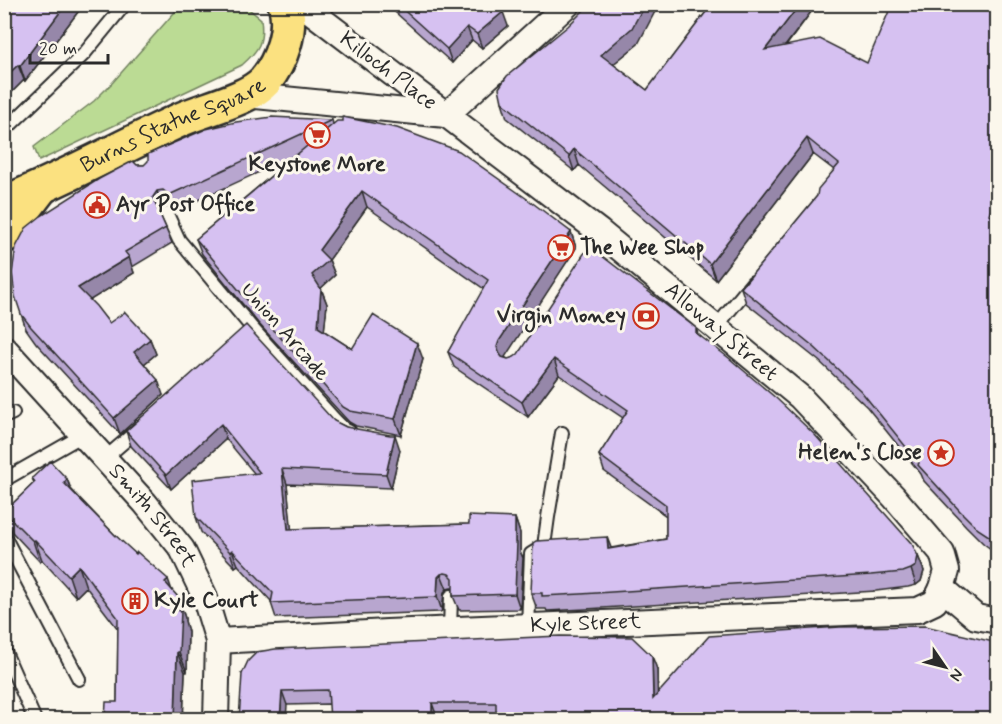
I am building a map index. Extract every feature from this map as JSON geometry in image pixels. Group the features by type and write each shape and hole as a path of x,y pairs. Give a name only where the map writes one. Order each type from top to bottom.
{"main road":[{"name":"Burns Statue Square","path":"4,203 131,149 184,118 245,95 264,82 279,58 288,30 285,4"},
{"path":"4,236 41,188"}],"street":[{"name":"Killoch Place","path":"301,4 446,115"},
{"path":"245,95 446,115 568,4"},
{"name":"Alloway Street","path":"446,115 600,232 800,397 894,496 942,553 947,571 942,588"},
{"name":"Smith Street","path":"4,348 145,503 182,549 204,595 218,641 216,720"},
{"path":"942,588 976,617 998,621"},
{"name":"Kyle Street","path":"218,641 918,610 934,602 942,588"}],"lane":[{"path":"4,131 84,54 125,4"},
{"name":"Union Arcade","path":"167,214 179,240 247,332 344,429 364,436"},
{"path":"716,327 759,275"},
{"path":"104,459 148,420"},
{"path":"528,626 531,554 544,546 562,433"},
{"path":"4,480 83,435"},
{"path":"4,536 79,679"},
{"path":"450,630 451,596"},
{"path":"4,650 35,720"}],"green space":[{"path":"181,5 244,5 261,19 261,40 253,55 242,65 39,161 34,147 94,101"}],"building":[{"path":"4,4 66,4 20,66 18,65 4,78"},
{"path":"397,4 493,4 503,12 477,34 467,27 447,49"},
{"path":"590,4 645,4 632,28 601,55 647,90 712,4 800,4 765,50 820,39 867,63 892,4 998,4 998,191 989,215 998,218 998,542 978,529 918,465 919,463 861,391 813,346 741,288 817,196 818,189 839,164 807,138 710,264 574,149 569,156 502,102 499,88 507,76 568,26"},
{"path":"272,117 332,120 169,195 163,190 157,191 153,197 166,228 125,252 129,257 78,288 109,323 125,312 150,339 134,352 158,380 114,418 21,314 15,296 12,273 16,247 26,228 41,216 99,179 133,161 137,165 144,165 148,161 148,154 206,129"},
{"path":"343,117 397,128 459,151 571,232 499,341 497,347 502,357 508,359 518,354 589,246 696,328 696,333 777,399 815,435 912,544 918,556 916,566 903,572 871,575 581,594 542,596 542,593 531,593 533,543 536,541 607,537 608,549 666,539 666,505 599,455 628,410 554,359 522,402 448,352 488,280 362,191 319,250 329,260 312,275 321,289 318,327 352,349 373,315 417,343 395,419 350,411 343,407 253,307 196,239 337,121 343,121"},
{"path":"246,325 334,421 346,427 395,435 386,474 282,469 288,529 469,524 469,516 515,518 515,543 517,543 515,594 453,596 453,578 445,573 438,577 437,596 435,597 271,603 273,593 232,550 230,552 196,517 192,480 260,473 221,424 166,475 126,431"},
{"name":"Kyle Court","path":"50,461 67,479 64,483 115,535 168,579 165,582 178,597 176,610 181,611 175,720 105,720 106,702 117,702 118,618 79,566 69,576 4,512 35,482 32,478"},
{"path":"925,626 998,643 998,720 496,720 496,703 432,703 432,720 330,720 328,690 282,691 280,720 239,720 242,674 248,661 257,652 275,649 560,636 632,637 652,656 653,699 709,636 840,627"},
{"path":"4,709 10,720 4,720"}],"place":[{"name":"Keystone More","path":"317,135"},
{"name":"Ayr Post Office","path":"97,205"},
{"name":"The Wee Shop","path":"561,248"},
{"name":"Virgin Money","path":"646,316"},
{"name":"Helen's Close","path":"941,453"},
{"name":"Kyle Court","path":"135,601"}]}
